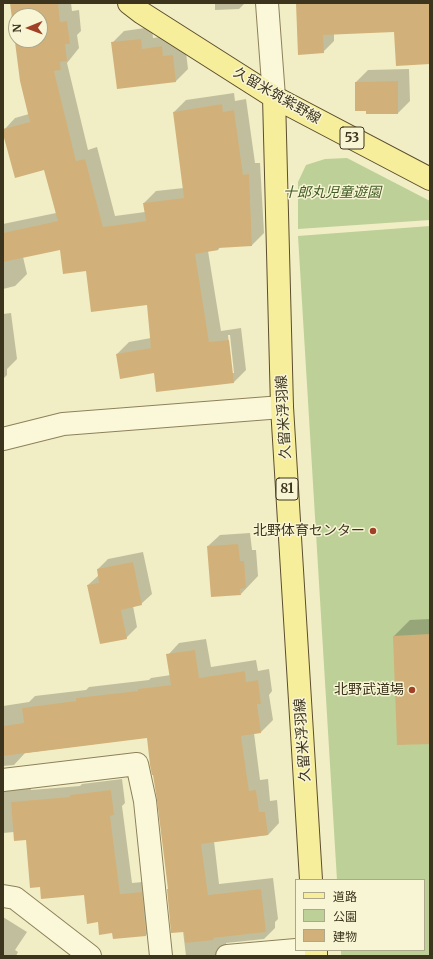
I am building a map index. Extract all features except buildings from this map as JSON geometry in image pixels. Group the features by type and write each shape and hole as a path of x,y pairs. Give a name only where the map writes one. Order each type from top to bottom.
{"main road":[{"name":"久留米筑紫野線","path":"129,3 142,13 274,97 430,179"},
{"name":"久留米浮羽線","path":"274,97 282,407 311,879"}],"street":[{"path":"267,3 274,97"},
{"path":"3,439 63,424 282,407"},
{"path":"3,780 137,764 145,801 161,956"},
{"path":"3,896 15,898 90,956"},
{"path":"227,956 295,950"}],"green space":[{"name":"十郎丸児童遊園","path":"347,158 430,201 430,220 298,229 298,182 306,165 325,159"},
{"name":"北野体育センター","path":"430,226 430,956 341,956 341,951 425,951 425,879 337,879 298,236"}],"place":[{"name":"北野体育センター","path":"373,531"},
{"name":"北野武道場","path":"412,690"}]}
